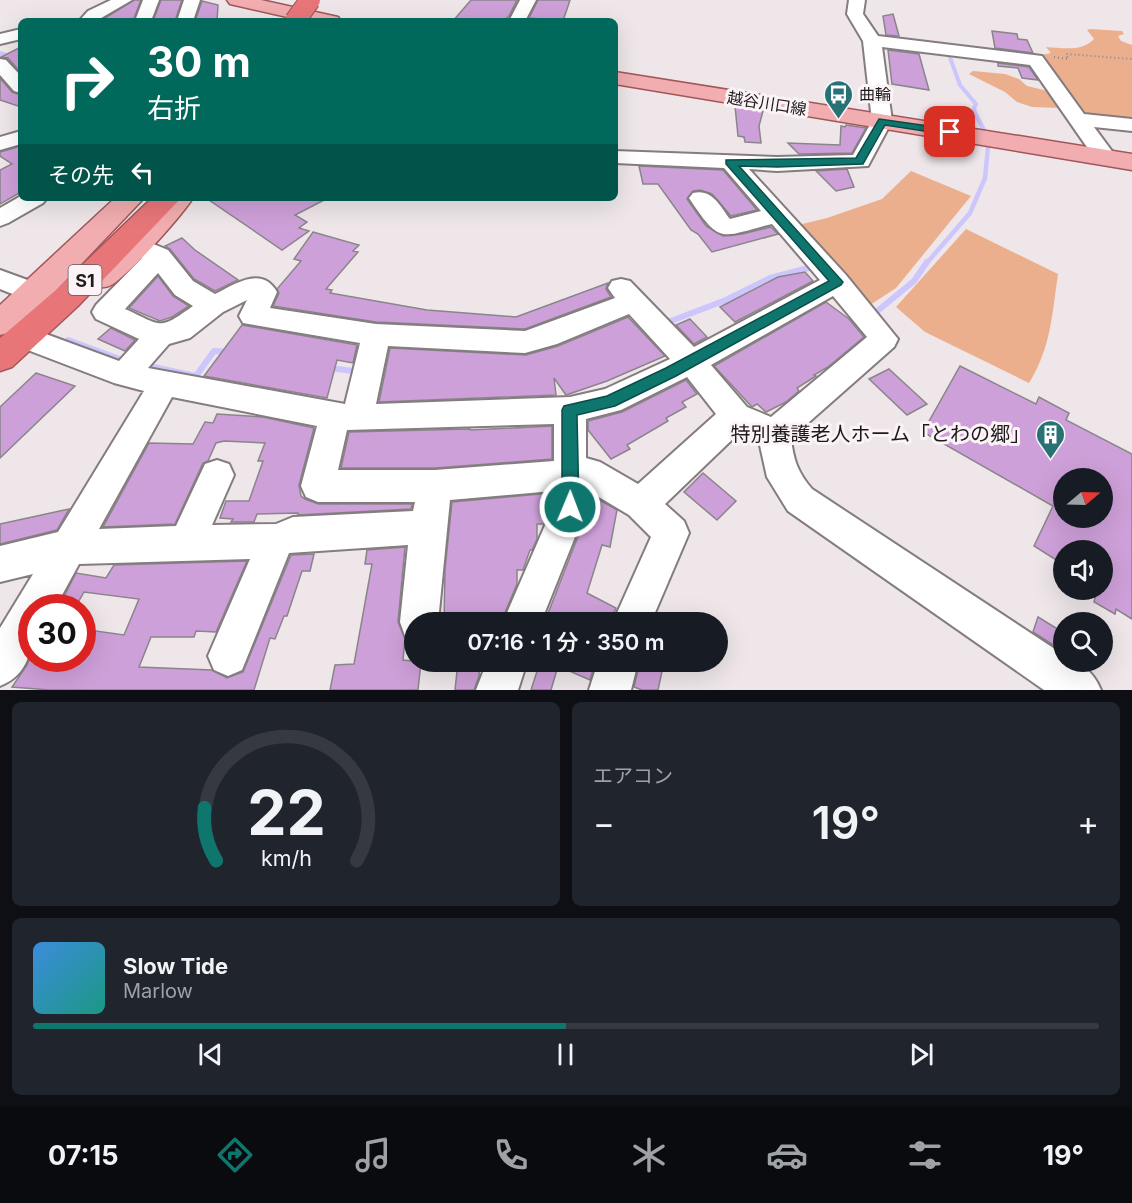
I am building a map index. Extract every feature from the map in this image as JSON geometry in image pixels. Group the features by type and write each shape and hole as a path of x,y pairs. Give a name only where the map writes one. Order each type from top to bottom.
{"highway":[{"path":"293,14 310,0"},
{"path":"320,18 324,0"},
{"name":"S1","path":"0,332 67,273 143,201"},
{"name":"S1","path":"0,358 67,298 165,201"}],"main road":[{"path":"236,0 311,18"},
{"path":"321,18 331,0"},
{"name":"越谷川口線","path":"618,78 1132,162"},
{"path":"0,323 129,201"},
{"path":"0,372 34,341 148,251 178,201"}],"street":[{"path":"144,18 151,0"},
{"path":"185,18 192,0"},
{"path":"519,18 528,0"},
{"path":"618,157 777,164 860,161 882,122 875,54 872,41 855,14 857,0"},
{"path":"90,18 121,1 117,18"},
{"path":"0,39 18,35"},
{"path":"872,41 1036,60 1106,158"},
{"path":"0,57 18,56"},
{"path":"0,98 15,77"},
{"path":"1078,119 1132,125"},
{"path":"0,144 18,138"},
{"path":"730,162 837,282 884,339 774,433"},
{"path":"700,198 725,228 775,215"},
{"path":"0,218 30,201"},
{"path":"159,336 106,312 148,251 184,288 213,304"},
{"path":"0,279 34,293"},
{"path":"34,341 124,375 346,417 570,410 610,401 691,362 837,282"},
{"path":"124,375 159,336 180,330 213,304 226,300 245,288 261,289 264,292 254,316 376,335 525,342 548,336 627,295 691,362 736,416 774,433"},
{"path":"376,335 318,486 435,486 571,472 588,473 641,504 671,533 636,612"},
{"path":"44,594 164,384"},
{"path":"526,612 570,507 570,410"},
{"path":"641,504 736,416"},
{"path":"774,433 777,461 785,483 800,500 1080,690"},
{"path":"186,544 217,475"},
{"path":"420,612 428,527 435,486"},
{"path":"0,564 71,547 276,541 293,534 428,527"},
{"path":"228,656 276,541"},
{"path":"497,690 503,672"},
{"path":"610,690 615,672"}],"path":[{"path":"1036,60 1034,54 1068,58 1066,54 1132,59"}],"shaded area":[{"path":"1087,30 1122,31 1124,34 1118,36 1121,41 1132,45 1132,124 1105,121 1060,108 1032,107 1017,102 1005,92 969,74 973,71 1005,74 1019,79 1027,86 1052,92 1036,56 1051,53 1046,47 1078,48 1084,46 1094,39"},
{"path":"911,171 971,196 896,288 870,305 794,226 827,218 882,199"},
{"path":"966,229 1058,274 1046,344 1029,383 925,332 896,307"}],"building":[{"path":"134,0 141,0 134,18 105,18"},
{"path":"161,0 182,0 176,18 154,18"},
{"path":"471,0 517,0 507,18 456,18"},
{"path":"538,0 570,0 564,18 529,18"},
{"path":"202,1 218,5 217,18 196,18"},
{"path":"893,14 899,36 886,35 883,16"},
{"path":"992,31 1017,34 1018,39 1027,40 1033,53 995,48"},
{"path":"18,48 18,70 8,58 1,57"},
{"path":"888,50 919,54 929,90 892,84"},
{"path":"998,63 1029,67 1038,80 1022,78 1018,68 998,66"},
{"path":"0,78 12,92 18,94 18,106 0,100"},
{"path":"735,106 763,111 759,126 761,143 745,142 744,137 738,136"},
{"path":"841,126 866,128 852,153 799,154 788,143 840,145"},
{"path":"18,147 18,194 0,204 0,170 12,164 0,156 0,152"},
{"path":"639,166 723,170 757,210 731,216 712,194 700,190 693,191 687,199 706,226 723,236 771,227 778,234 712,252 698,234 691,230 658,184 643,184"},
{"path":"847,169 854,187 836,191 816,171"},
{"path":"210,201 322,201 295,215 307,222 299,228 309,231 282,250"},
{"path":"313,232 359,245 353,251 358,252 326,289 332,290 330,293 427,310 516,317 608,283 606,289 611,297 525,329 376,322 273,306 279,293 277,289 301,261 294,259"},
{"path":"182,238 195,250 238,280 215,291 194,279 165,246"},
{"path":"805,272 813,281 735,322 720,307 778,277"},
{"path":"158,276 173,296 189,306 172,317 160,321 129,308"},
{"path":"826,302 849,319 864,337 828,367 797,388 799,391 786,402 766,412 757,404 752,407 714,366"},
{"path":"628,317 665,356 607,381 566,395 554,378 556,395 379,402 390,348 526,355 558,346"},
{"path":"690,319 707,337 694,344 676,325"},
{"path":"242,325 357,345 353,363 337,360 327,398 204,376"},
{"path":"111,328 135,340 125,351 98,339"},
{"name":"特別養護老人ホーム「とわの郷」","path":"960,366 1036,404 1039,397 1069,413 1066,420 1132,454 1132,619 1116,609 1115,614 1094,602 1094,600 1113,600 1113,540 1053,540 1053,558 1034,546 1053,506 923,432"},
{"path":"889,369 927,404 907,415 869,379"},
{"path":"36,373 75,386 0,458 0,407"},
{"path":"686,380 697,394 682,402 686,407 666,418 668,421 627,445 630,449 611,459 588,430 588,421 622,412"},
{"path":"217,414 263,417 314,428 299,485 301,496 305,499 318,504 412,504 411,509 298,515 298,513 257,514 254,522 231,522 233,519 220,518 226,501 249,501 263,461 258,461 265,443 224,441 216,443 208,461 203,463 175,524 103,527 149,443 193,444 205,422 213,423"},
{"path":"552,426 552,459 435,468 341,468 349,432"},
{"path":"703,473 736,501 717,520 684,492"},
{"path":"551,493 551,507 543,524 537,524 537,539 530,550 523,570 517,570 517,584 505,612 444,612 445,569 452,502"},
{"path":"589,494 617,510 610,547 602,545 587,593 616,608 614,612 549,612 589,508"},
{"path":"69,509 57,530 0,544 0,524"},
{"path":"405,547 398,622 404,636 404,672 420,672 418,690 330,690 335,665 354,664 372,564 365,564 367,550"},
{"path":"314,554 310,571 302,571 287,616 284,616 275,639 270,638 254,690 50,690 12,687 22,672 96,672 96,631 124,635 139,599 84,592 83,594 65,594 76,573 106,578 114,565 247,561 216,632 196,631 194,637 151,637 139,667 212,670 227,678 243,672 291,555"},
{"path":"1038,617 1053,626 1053,645 1033,632"},
{"path":"457,672 479,672 474,690 455,690"},
{"path":"537,672 556,672 551,690 531,690"},
{"path":"572,672 592,672 590,680"},
{"path":"638,672 662,672 658,690 642,690 634,687"}],"waterway":[{"path":"948,52 960,85 976,104 974,108 976,116"},
{"path":"0,58 18,63"},
{"path":"926,264 970,213 985,178 988,147 985,132 976,115"},
{"path":"870,317 914,281 927,262"},
{"path":"663,324 726,300 770,278 812,267 815,270"},
{"path":"68,340 128,362"},
{"path":"144,365 196,376 214,351 230,352"},
{"path":"329,368 361,372"}],"place":[{"name":"曲輪","path":"838,120"},
{"name":"特別養護老人ホーム「とわの郷」","path":"1051,460"}],"route":[{"path":"570,507 570,410 610,401 671,372 837,282 730,162 777,164 860,161 882,122 950,132"}]}
